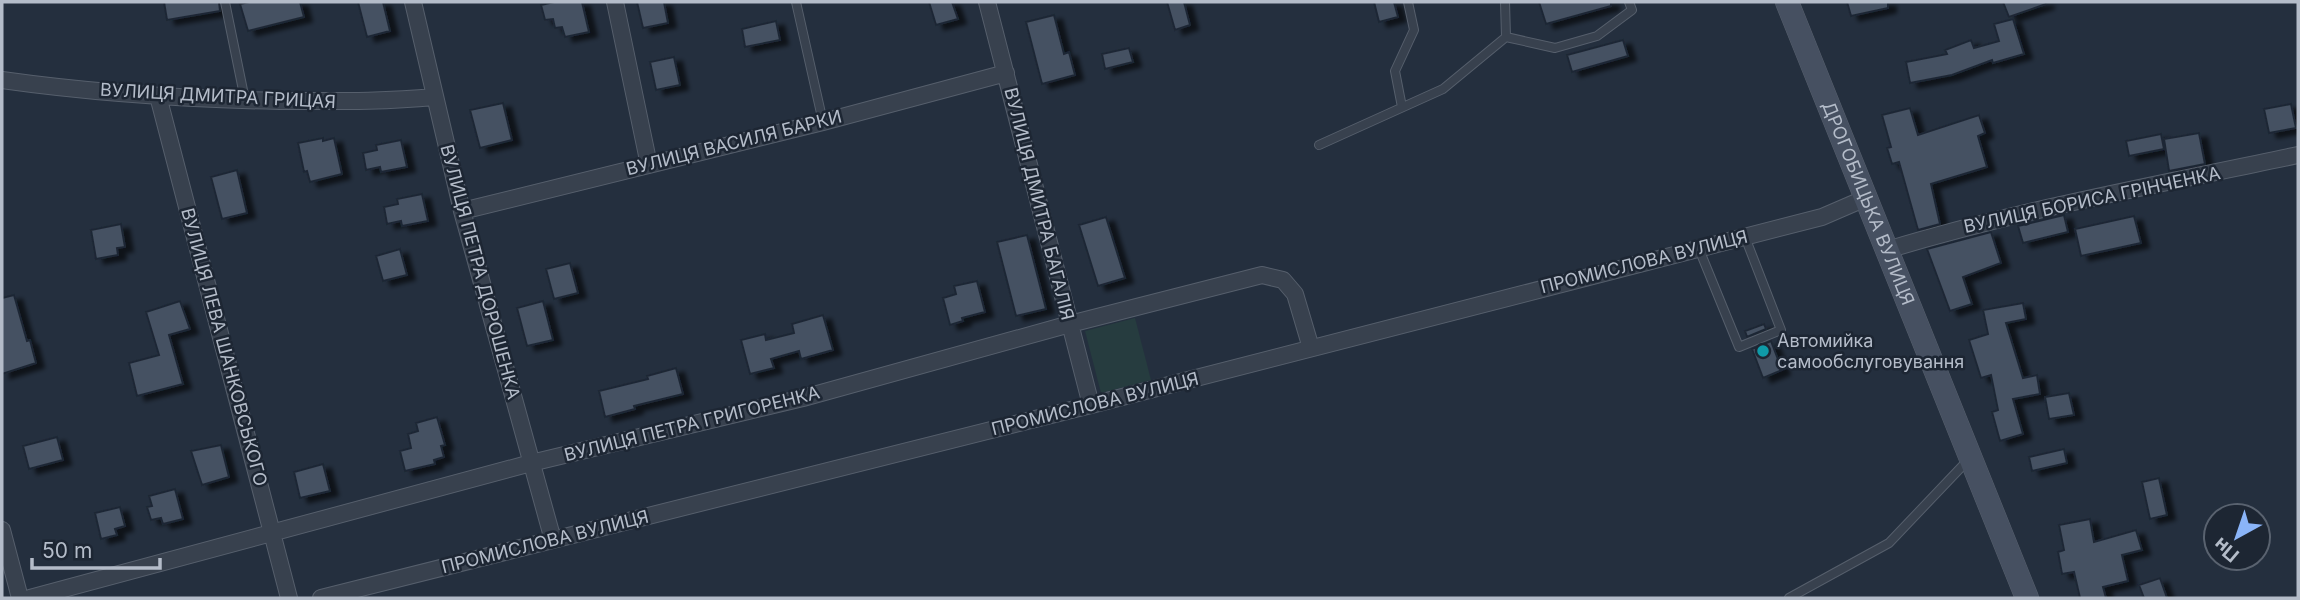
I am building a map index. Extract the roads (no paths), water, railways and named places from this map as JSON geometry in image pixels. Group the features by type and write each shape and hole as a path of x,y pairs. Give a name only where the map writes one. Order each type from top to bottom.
{"main road":[{"name":"ДРОГОБИЦЬКА ВУЛИЦЯ","path":"1787,2 2027,598"}],"street":[{"name":"ВУЛИЦЯ ПЕТРА ДОРОШЕНКА","path":"413,2 462,211 553,540"},
{"path":"615,2 649,165"},
{"name":"ВУЛИЦЯ ДМИТРА БАГАЛІЯ","path":"987,2 1091,405"},
{"name":"ВУЛИЦЯ ВАСИЛЯ БАРКИ","path":"462,211 1006,74"},
{"name":"ВУЛИЦЯ ДМИТРА ГРИЦАЯ","path":"2,80 158,96 244,100 384,102 435,97"},
{"name":"ВУЛИЦЯ ЛЕВА ШАНКОВСЬКОГО","path":"158,96 289,598"},
{"name":"ВУЛИЦЯ БОРИСА ГРІНЧЕНКА","path":"1887,250 1946,232 2065,203 2298,155"},
{"name":"ПРОМИСЛОВА ВУЛИЦЯ","path":"321,598 1091,405 1745,237 1822,217 1866,198"},
{"name":"ВУЛИЦЯ ПЕТРА ГРИГОРЕНКА","path":"30,598 531,463 803,398 1070,324 1262,275 1283,280 1295,294 1311,348"},
{"path":"2,530 20,598"}],"lane":[{"path":"226,2 244,100"},
{"path":"796,2 823,122"},
{"path":"1402,107 1395,71 1414,30 1408,2"},
{"path":"1505,2 1506,37"},
{"path":"1506,37 1555,48 1597,36 1632,10 1629,2"},
{"path":"1319,145 1443,89 1506,37"},
{"path":"1699,248 1739,347 1781,330 1745,237"},
{"path":"1789,598 1889,543 1971,457"}],"place":[{"name":"Автомийка самообслуговування","path":"1763,351"}]}
